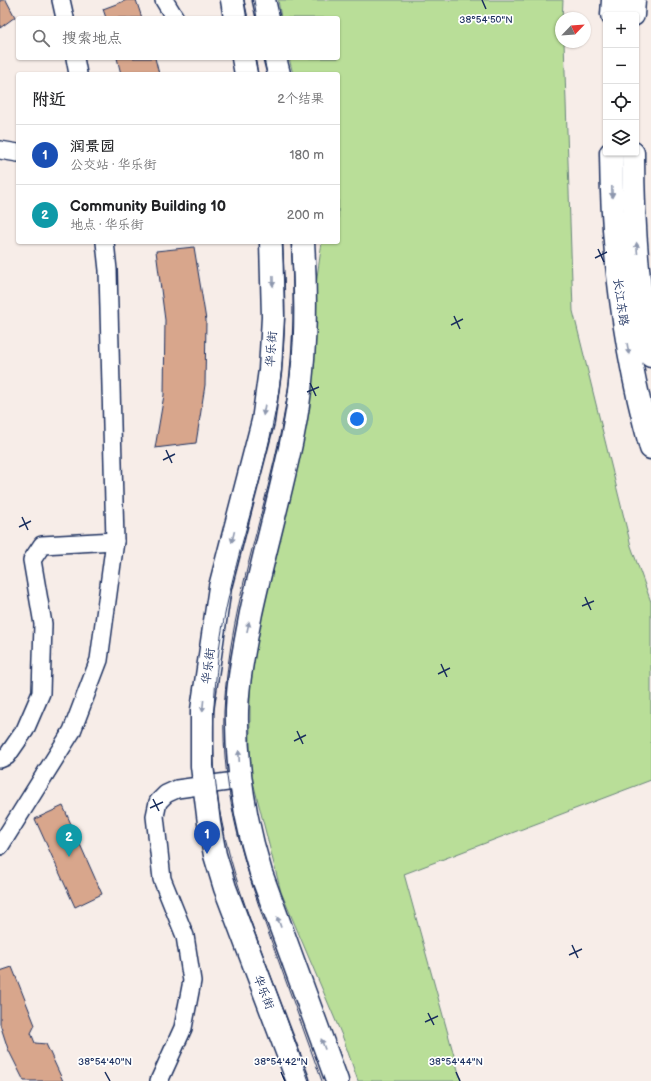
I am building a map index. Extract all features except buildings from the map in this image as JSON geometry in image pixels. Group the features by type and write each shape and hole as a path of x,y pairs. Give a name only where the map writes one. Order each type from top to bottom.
{"main road":[{"path":"232,0 235,16"},
{"path":"264,0 268,16"},
{"path":"612,12 613,0"},
{"path":"634,0 634,12"},
{"path":"243,60 246,72"},
{"path":"276,60 278,72"},
{"name":"长江东路","path":"611,156 615,250 621,304 629,358 651,448"},
{"name":"长江东路","path":"633,156 633,191 641,293 651,356"},
{"name":"华乐街","path":"271,244 273,317 270,370 263,421 220,587 202,710 202,766 210,830 225,888 298,1081"},
{"path":"303,244 306,317 302,374 293,434 243,651 237,710 239,761 252,844 260,873 337,1081"}],"street":[{"path":"61,0 65,16"},
{"path":"164,0 174,16"},
{"path":"75,60 78,72"},
{"path":"0,150 16,153"},
{"path":"0,846 72,731 99,660 115,541 108,270 105,244"},
{"path":"0,759 7,756 25,730 41,693 44,624 32,560 42,544 115,541"},
{"path":"159,1081 184,1028 192,981 185,936 162,879 155,816 158,802 166,794 177,789 242,780"}],"green space":[{"path":"278,0 563,0 562,12 555,12 555,48 564,48 573,311 631,546 651,602 651,780 404,874 461,1081 358,1081 343,1038 281,892 250,770 250,668 286,495 322,244 340,244 340,72 292,72 290,60 340,60 340,16 281,16"}],"tram line":[{"path":"244,0 248,16"},
{"path":"254,0 257,16"},
{"path":"255,60 258,72"},
{"path":"264,60 267,72"},
{"path":"282,244 285,310 281,378 267,451 237,564 224,621 219,650 213,737 215,780 218,802 235,873 251,922 309,1081"},
{"path":"291,244 294,309 290,376 274,460 234,626 224,711 224,742 231,803 245,863 264,921 322,1081"}],"place":[{"name":"润景园","path":"207,854"},
{"name":"Community Building 10","path":"69,857"}]}
